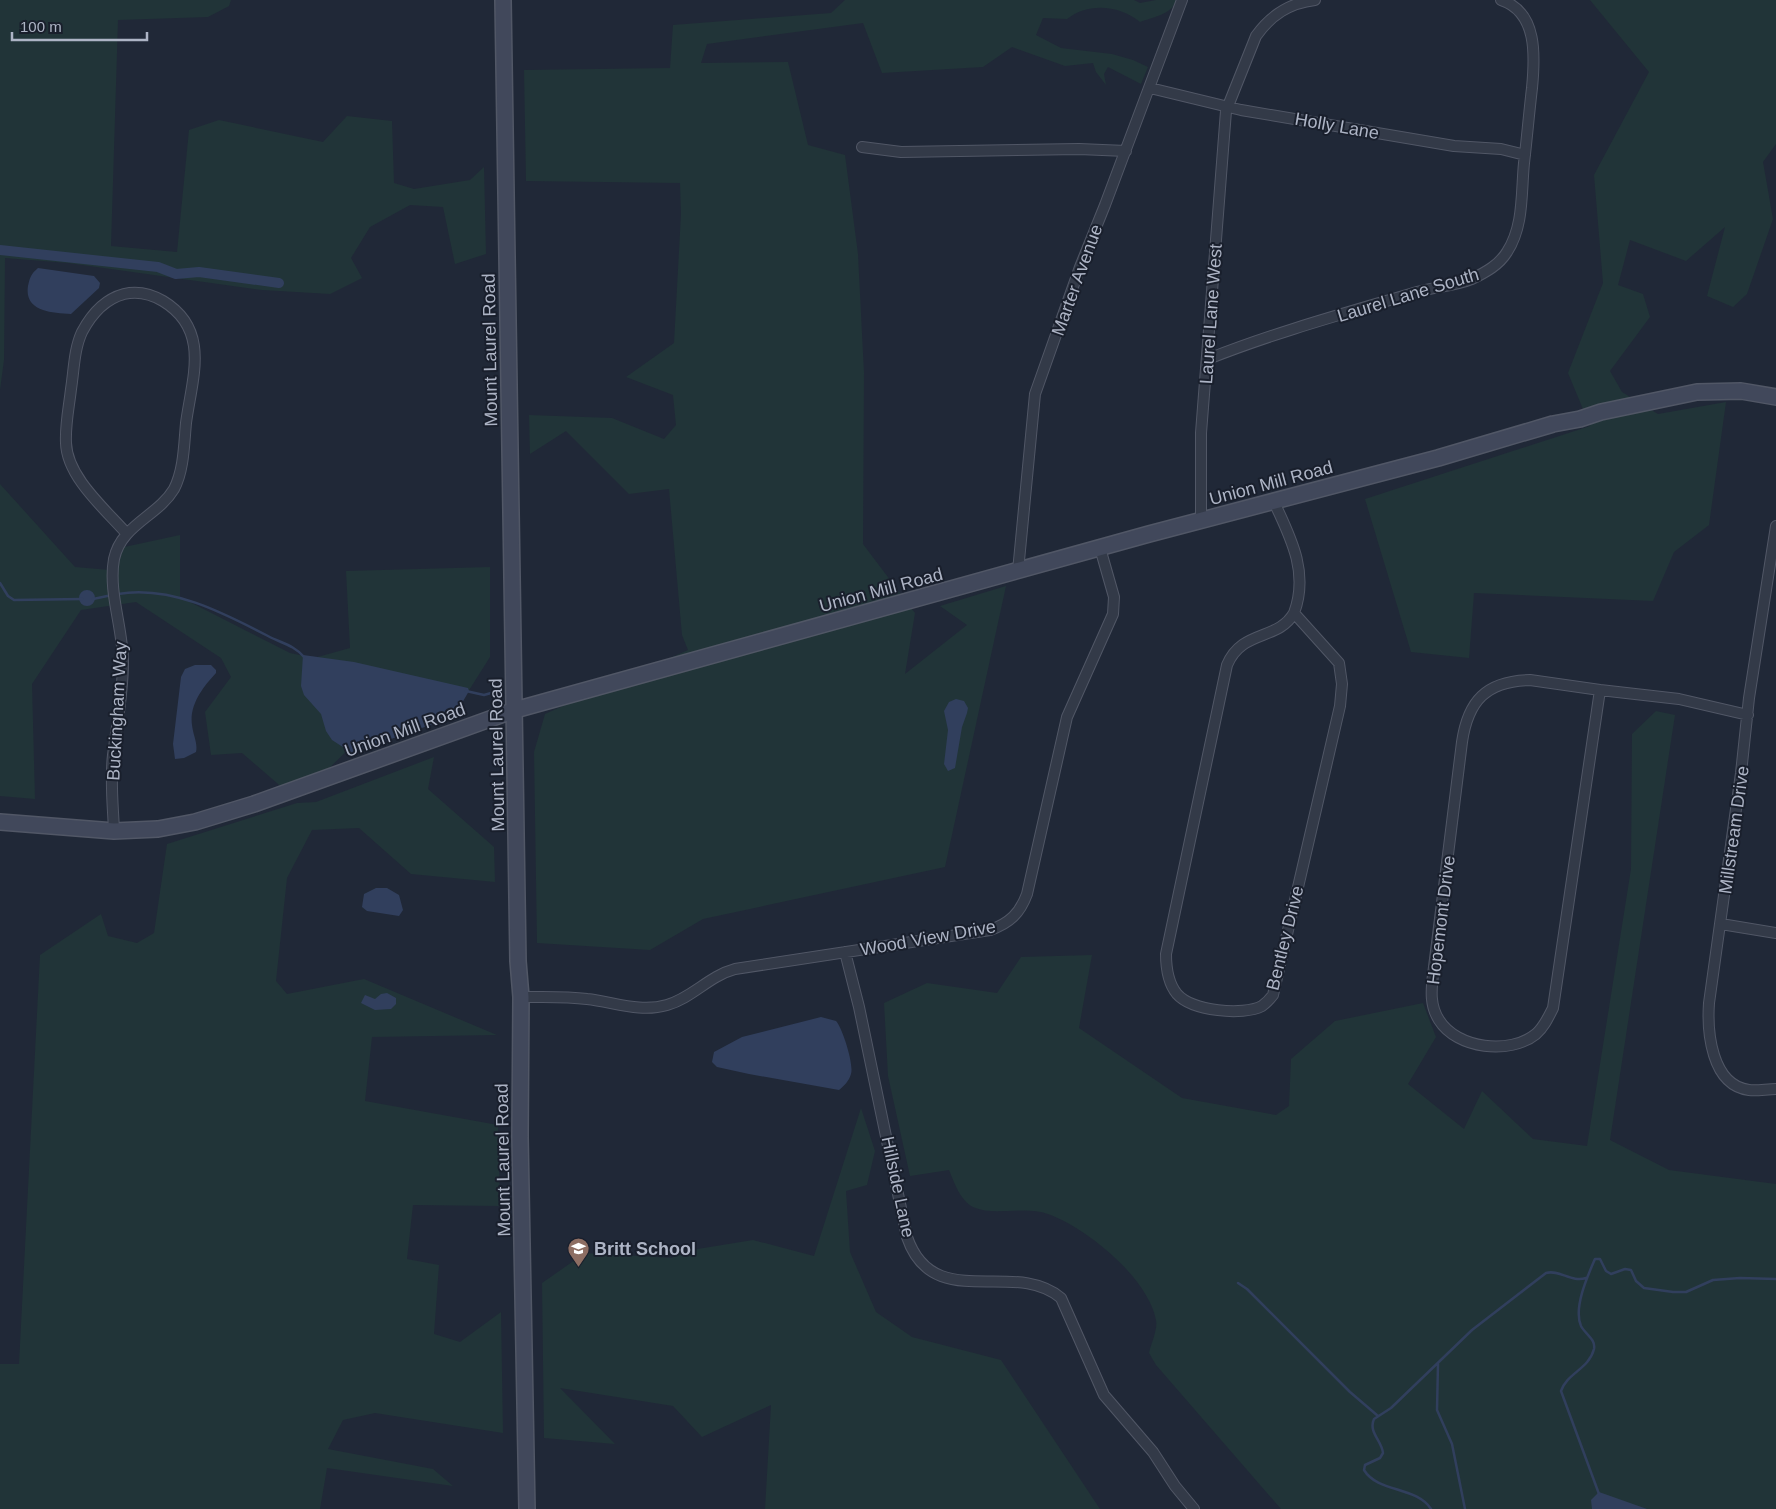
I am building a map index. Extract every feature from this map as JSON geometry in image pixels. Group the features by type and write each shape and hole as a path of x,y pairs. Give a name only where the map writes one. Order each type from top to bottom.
{"street":[{"name":"Mount Laurel Road","path":"503,0 518,961 521,997 520,1137 527,1509"},
{"name":"Marter Avenue","path":"1018,571 1034,394 1080,267 1126,151 1182,0"},
{"name":"Laurel Lane West","path":"1201,522 1200,451 1228,106 1256,36 1262,28 1280,11 1303,2 1315,0"},
{"name":"Laurel Lane South","path":"1208,358 1266,336 1470,279 1492,269 1508,252 1516,232 1533,76 1533,42 1521,13 1501,0"},
{"name":"Holly Lane","path":"1150,88 1228,106 1454,146 1501,149 1525,155"},
{"path":"862,146 901,152 1079,149 1126,151"},
{"name":"Buckingham Way","path":"114,831 112,776 123,661 113,569 118,546 127,534 161,504 174,488 180,469 196,358 193,337 188,327 174,310 156,297 135,293 125,294 106,303 94,314 80,337 74,363 66,442 74,472 127,534"},
{"name":"Union Mill Road","path":"0,822 114,831 158,829 224,814 515,710 1100,548 1438,458 1553,424 1658,399 1697,392 1741,391 1776,397"},
{"path":"1274,502 1290,536 1300,568 1300,594 1294,613"},
{"name":"Millstream Drive","path":"1776,526 1748,715 1708,1017 1708,1031 1714,1056 1736,1086 1749,1090 1776,1089"},
{"name":"Wood View Drive","path":"521,997 585,998 636,1007 659,1007 679,1001 715,976 725,972 990,930 1007,923 1020,910 1032,876 1067,717 1113,614 1114,597 1100,548"},
{"name":"Bentley Drive","path":"1294,613 1339,663 1342,684 1340,706 1273,995 1262,1006 1244,1011 1208,1008 1190,1003 1177,994 1169,979 1166,954 1225,675 1230,658 1240,645 1285,625 1294,613"},
{"name":"Hopemont Drive","path":"1600,690 1553,1008 1537,1034 1524,1042 1493,1046 1462,1040 1449,1032 1439,1020 1433,1007 1431,992 1462,742 1469,713 1477,700 1488,691 1515,681 1530,680 1705,704 1748,715"},
{"path":"1721,924 1776,933"},
{"name":"Hillside Lane","path":"845,952 859,1007 907,1237 916,1256 932,1272 947,1279 1028,1284 1050,1290 1061,1298 1104,1395 1153,1452 1175,1486 1194,1509"}],"green space":[{"path":"0,0 231,0 229,6 208,17 118,20 111,246 177,252 189,130 219,120 323,142 347,116 392,121 394,183 414,189 470,180 484,167 486,254 455,264 443,207 410,205 370,227 351,258 362,278 330,294 262,290 68,263 5,258 4,360 0,390"},
{"path":"845,0 1134,0 1140,3 1156,0 1177,0 1171,9 1166,12 1140,22 1123,12 1104,8 1084,10 1067,19 1043,18 1036,35 1061,48 1112,54 1148,67 1141,84 1108,67 1104,74 1106,85 1096,72 1093,63 1065,66 1012,47 983,67 882,73 863,23 707,44 701,63 788,62 808,145 845,155 858,254 864,373 863,544 915,613 905,674 967,625 940,606 1006,586 945,867 703,919 650,950 537,943 534,752 545,714 688,650 682,635 669,489 629,494 566,431 530,454 529,415 612,418 664,439 676,425 673,395 626,377 674,343 681,214 680,183 526,181 524,70 670,68 673,25 831,13"},
{"path":"1590,0 1776,0 1776,144 1763,162 1773,219 1747,294 1733,307 1707,296 1725,227 1686,261 1630,240 1618,285 1643,294 1650,317 1610,371 1622,392 1658,414 1726,402 1709,525 1674,552 1653,601 1474,593 1469,658 1411,652 1365,499 1590,426 1568,373 1603,283 1594,175 1649,72"},
{"path":"0,484 75,567 110,570 115,549 180,535 180,597 290,653 314,658 350,648 346,571 490,567 490,657 466,695 360,738 319,778 285,790 242,753 211,755 205,712 231,677 221,658 136,602 81,610 32,684 35,799 0,796"},
{"path":"1656,711 1675,715 1610,1140 1669,1170 1776,1184 1776,1509 1281,1509 1156,1365 1149,1353 1156,1324 1151,1304 1129,1272 1114,1256 1080,1231 1048,1214 1029,1211 991,1211 973,1207 964,1200 949,1170 910,1176 888,1076 884,1003 927,983 997,993 1021,957 1092,955 1079,1028 1182,1098 1276,1115 1289,1106 1291,1059 1335,1021 1423,1003 1436,1037 1408,1084 1464,1129 1482,1091 1533,1139 1587,1146 1631,869 1632,734"},
{"path":"434,757 428,789 494,847 495,882 411,874 359,828 312,830 287,878 276,981 287,994 364,979 497,1035 372,1037 365,1101 498,1125 500,1206 413,1205 407,1259 439,1265 434,1334 460,1342 501,1312 503,1433 375,1413 343,1420 328,1449 433,1469 453,1486 327,1468 320,1509 0,1509 0,1364 19,1364 40,955 101,914 108,936 137,943 154,933 167,844 297,803 316,802"},
{"path":"861,1108 875,1151 867,1185 846,1191 850,1252 876,1312 912,1337 1001,1360 1100,1509 765,1509 771,1405 702,1437 673,1406 560,1388 615,1444 544,1438 542,1283 585,1253 672,1258 679,1252 753,1240 814,1256"}],"water":[{"path":"38,268 94,276 100,283 99,288 71,314 55,313 40,309 30,301 28,294 30,278"},
{"path":"84,590 90,590 95,595 93,604 84,606 79,601 79,595"},
{"path":"303,655 354,662 468,688 469,691 462,703 433,724 352,753 332,740 326,731 321,714 304,695 301,686"},
{"path":"195,665 211,665 216,670 216,673 202,690 193,710 192,725 196,752 184,758 175,759 173,744 181,677 185,669"},
{"path":"956,699 964,701 968,708 962,727 955,768 948,771 944,764 948,730 944,711 949,702"},
{"path":"376,888 387,888 399,895 403,910 399,916 367,911 362,907 364,894"},
{"path":"387,993 396,998 396,1004 391,1009 375,1010 361,1003 365,995 375,999 381,994"},
{"path":"821,1017 836,1021 839,1025 849,1055 852,1069 851,1074 839,1090 717,1067 712,1062 714,1052 742,1037"},
{"path":"1599,1492 1647,1509 1592,1509 1591,1500"}],"waterway":[{"path":"0,250 158,267 176,274 199,272 279,283"},
{"path":"0,583 8,596 14,600 82,599"},
{"path":"118,594 137,592 157,593 195,603 273,638 296,650 304,657"},
{"path":"93,599 112,595"},
{"path":"466,691 484,695 491,693"},
{"path":"1599,1494 1561,1391 1568,1380 1588,1361 1594,1349 1592,1339 1581,1326 1579,1310 1582,1292 1595,1259 1600,1259 1606,1271 1611,1274 1625,1269 1631,1270 1636,1281 1644,1288 1673,1292 1686,1292 1713,1280 1740,1278 1776,1279"},
{"path":"1431,1509 1416,1496 1378,1483 1364,1470 1365,1465 1380,1458 1383,1453 1374,1432 1374,1419 1391,1408 1472,1330 1546,1273 1551,1272 1576,1279 1586,1278"},
{"path":"1238,1283 1247,1289 1350,1392 1378,1416"},
{"path":"1438,1364 1437,1410 1452,1444 1465,1509"}],"place":[{"name":"Britt School","path":"578,1268"}]}
